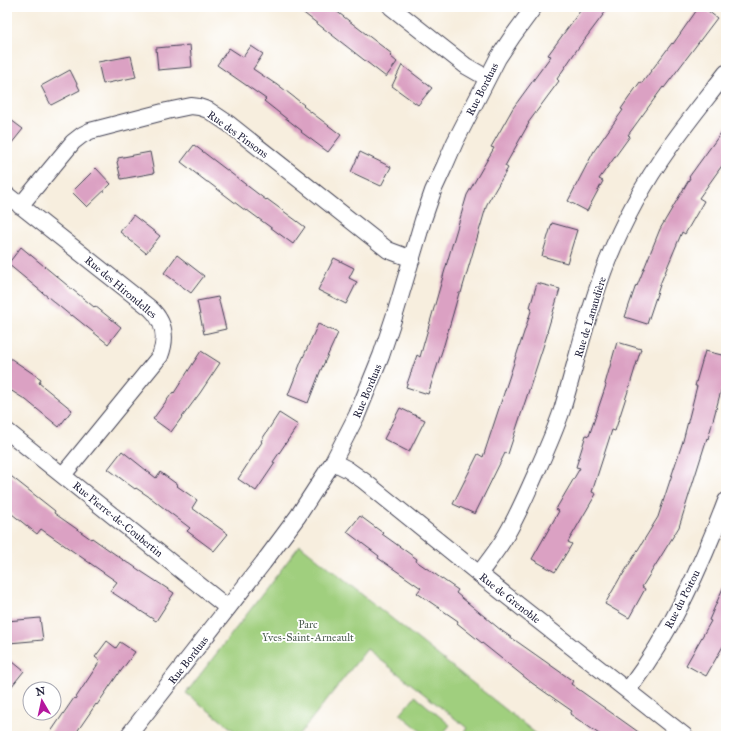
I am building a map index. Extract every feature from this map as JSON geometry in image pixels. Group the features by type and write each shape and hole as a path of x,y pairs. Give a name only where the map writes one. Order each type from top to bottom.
{"street":[{"path":"391,7 466,66 487,78"},
{"name":"Rue Borduas","path":"128,736 289,528 333,462 352,426 372,379 396,311 433,191 455,142 500,53 534,7"},
{"name":"Rue de Lanaudière","path":"479,574 506,536 546,451 561,412 598,288 607,262 621,231 654,169 726,73"},
{"name":"Rue des Pinsons","path":"20,206 65,151 82,135 100,128 167,111 191,106 199,107 208,110 229,124 388,250 412,259"},
{"name":"Rue des Hirondelles","path":"7,196 153,311 161,320 164,334 160,356 63,476"},
{"name":"Rue Pierre-de-Coubertin","path":"7,431 228,608"},
{"name":"Rue de Grenoble","path":"333,462 347,469 364,482 685,736"},
{"name":"Rue du Poitou","path":"628,690 653,654 679,607 707,548 726,501"}],"green space":[{"name":"Parc Yves-Saint-Arneault","path":"300,545 539,736 461,736 467,728 367,649 298,736 241,736 186,693"},
{"path":"415,696 450,725 441,736 427,736 400,714"}],"building":[{"path":"296,7 331,7 392,54 390,56 397,62 386,77"},
{"path":"583,7 609,7 576,51 557,79 559,81 528,123 505,166 508,168 487,204 461,293 459,293 428,394 406,387 417,355 420,357 467,195 494,148 491,147 513,108 551,56 548,55"},
{"path":"699,7 703,7 717,18 664,88 663,87 628,135 630,136 599,179 603,181 587,211 568,201 594,151 623,110 621,109 640,82 642,83 672,43 673,44"},
{"path":"190,45 192,67 158,70 156,48"},
{"path":"251,46 263,54 253,69 277,84 341,135 328,152 264,101 266,99 217,65 229,48 243,57"},
{"path":"131,56 136,77 103,84 98,62"},
{"path":"402,65 432,88 418,105 392,86"},
{"path":"70,70 80,90 51,105 41,86"},
{"path":"7,117 23,129 7,149"},
{"path":"726,126 726,160 699,198 704,201 685,234 682,232 661,282 647,324 625,317 636,285 637,286 660,229 690,178 689,177"},
{"path":"194,145 266,200 267,199 305,227 293,244 181,162"},
{"path":"150,152 154,173 121,179 117,162 118,158"},
{"path":"360,152 391,167 381,186 351,172"},
{"path":"96,168 111,184 87,207 72,192"},
{"path":"133,215 160,236 146,253 120,232"},
{"path":"552,223 577,230 567,263 542,256"},
{"path":"21,247 94,307 95,306 121,327 108,344 72,315 71,316 8,264"},
{"path":"177,255 204,276 191,293 164,273"},
{"path":"334,258 354,268 349,278 357,282 346,304 318,290"},
{"path":"537,283 560,289 548,332 508,454 505,453 475,514 453,504 478,454 483,457 532,308 530,307"},
{"path":"218,297 226,329 204,334 197,301"},
{"path":"318,324 338,333 308,403 288,395"},
{"path":"617,342 641,349 615,431 612,430 592,492 596,494 568,542 572,544 555,572 532,559 559,511 556,509 580,468 576,467 586,435 589,436 606,385 605,384"},
{"path":"201,351 220,363 171,432 153,419 173,392 174,393"},
{"path":"705,351 726,356 726,372 708,439 707,438 679,527 642,587 645,589 629,618 605,604 658,517 683,441 697,386 695,386"},
{"path":"7,356 41,379 39,383 72,410 59,427 26,400 7,388"},
{"path":"400,408 425,420 409,452 384,439"},
{"path":"279,413 298,425 273,462 275,463 256,491 238,479"},
{"path":"122,451 156,478 160,472 197,500 192,508 228,534 214,551 187,531 190,528 151,498 136,488 135,489 108,469"},
{"path":"7,473 55,511 54,513 174,593 156,621 110,591 117,582 41,529 37,534 7,510"},
{"path":"360,516 417,559 416,561 458,590 456,593 502,631 573,681 571,684 644,736 602,736 570,714 572,711 532,683 457,623 458,621 417,593 421,588 378,558 379,556 347,532"},
{"path":"726,581 726,641 706,676 686,665 711,621 709,620"},
{"path":"40,618 43,640 9,643 7,621"},
{"path":"107,641 116,648 120,642 135,652 74,736 48,736 58,721 62,721 62,716 74,698 75,699 100,661 95,657"},
{"path":"7,657 24,671 7,692"}]}
